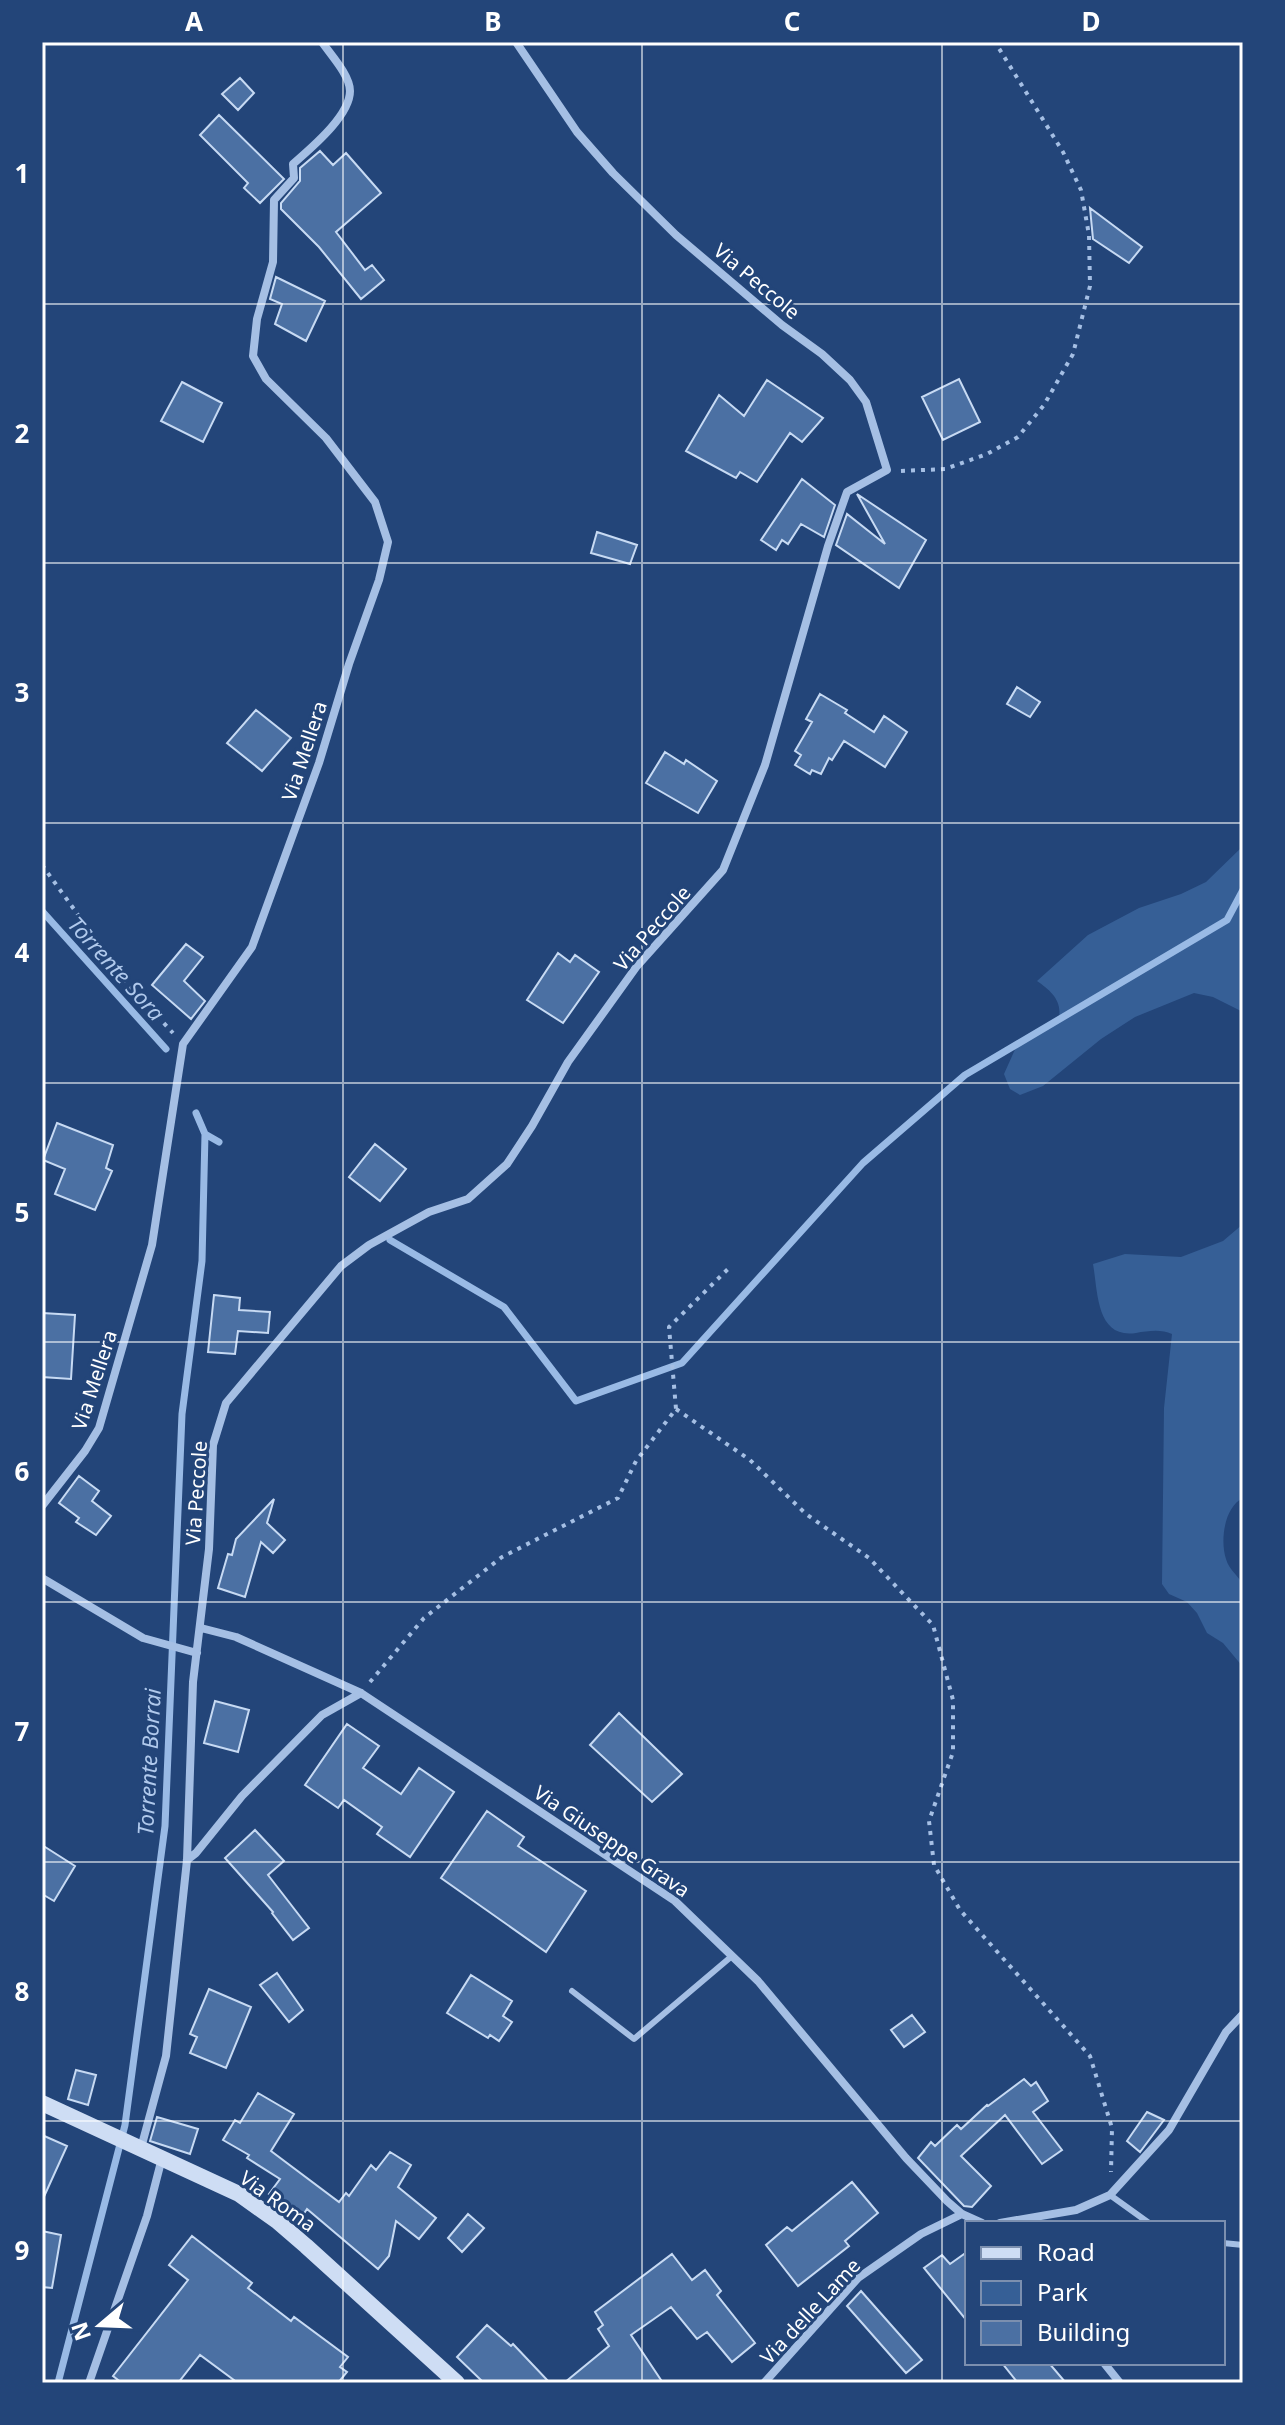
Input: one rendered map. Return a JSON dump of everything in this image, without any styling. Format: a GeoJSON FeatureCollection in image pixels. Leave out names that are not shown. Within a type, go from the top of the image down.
{"type":"FeatureCollection","features":[{"type":"Feature","properties":{"kind":"main road","name":"Via Roma"},"geometry":{"type":"LineString","coordinates":[[42,2103],[239,2194],[277,2221],[457,2383]]}},
{"type":"Feature","properties":{"kind":"street","name":"Via Mellera"},"geometry":{"type":"LineString","coordinates":[[42,1506],[99,1428],[152,1245],[183,1044],[252,947],[319,763],[379,580],[388,542],[375,502],[326,438],[266,379],[253,356],[257,319],[273,262],[274,200],[294,178],[293,164],[323,136],[345,109],[350,89],[322,42]]}},
{"type":"Feature","properties":{"kind":"street","name":"Via Peccole"},"geometry":{"type":"LineString","coordinates":[[136,2147],[152,2114],[166,2056],[187,1860],[193,1682],[209,1549],[213,1445],[226,1403],[341,1266],[369,1245],[429,1212],[468,1199],[507,1164],[568,1062],[637,966],[723,870],[765,765],[828,546],[847,492],[887,470],[866,402],[850,380],[676,235],[613,173],[577,132],[516,42]]}},
{"type":"Feature","properties":{"kind":"street"},"geometry":{"type":"LineString","coordinates":[[42,1578],[143,1638],[197,1653]]}},
{"type":"Feature","properties":{"kind":"street","name":"Via Giuseppe Grava"},"geometry":{"type":"LineString","coordinates":[[201,1628],[236,1637],[361,1693],[675,1901],[758,1981],[906,2158],[962,2214]]}},
{"type":"Feature","properties":{"kind":"street"},"geometry":{"type":"LineString","coordinates":[[187,1860],[242,1796],[322,1715],[361,1693]]}},
{"type":"Feature","properties":{"kind":"street"},"geometry":{"type":"LineString","coordinates":[[1012,2221],[1076,2210],[1110,2195],[1169,2130],[1226,2032],[1243,2014]]}},
{"type":"Feature","properties":{"kind":"street"},"geometry":{"type":"LineString","coordinates":[[89,2383],[147,2216],[162,2158]]}},
{"type":"Feature","properties":{"kind":"street"},"geometry":{"type":"LineString","coordinates":[[962,2214],[978,2221]]}},
{"type":"Feature","properties":{"kind":"street","name":"Via delle Lame"},"geometry":{"type":"LineString","coordinates":[[764,2383],[858,2278],[921,2234],[962,2214]]}},
{"type":"Feature","properties":{"kind":"street"},"geometry":{"type":"LineString","coordinates":[[1106,2365],[1120,2383]]}},
{"type":"Feature","properties":{"kind":"lane"},"geometry":{"type":"LineString","coordinates":[[572,1991],[634,2039],[732,1956]]}},
{"type":"Feature","properties":{"kind":"lane"},"geometry":{"type":"LineString","coordinates":[[1110,2195],[1146,2221]]}},
{"type":"Feature","properties":{"kind":"path"},"geometry":{"type":"LineString","coordinates":[[887,470],[945,469],[987,454],[1018,437],[1044,405],[1073,354],[1090,286],[1089,235],[1081,190],[1063,152],[995,42]]}},
{"type":"Feature","properties":{"kind":"path"},"geometry":{"type":"LineString","coordinates":[[42,865],[131,988],[183,1044]]}},
{"type":"Feature","properties":{"kind":"path"},"geometry":{"type":"LineString","coordinates":[[361,1693],[424,1618],[502,1557],[618,1498],[636,1461],[676,1409],[669,1327],[729,1268]]}},
{"type":"Feature","properties":{"kind":"path"},"geometry":{"type":"LineString","coordinates":[[676,1409],[750,1460],[806,1514],[869,1558],[933,1625],[953,1700],[953,1752],[929,1821],[934,1865],[960,1910],[1090,2056],[1112,2128],[1110,2195]]}},
{"type":"Feature","properties":{"kind":"green space"},"geometry":{"type":"Polygon","coordinates":[[[1243,846],[1243,1012],[1213,997],[1194,993],[1135,1017],[1101,1039],[1043,1086],[1020,1095],[1010,1089],[1004,1074],[1017,1045],[1059,1017],[1057,1001],[1037,981],[1088,935],[1139,908],[1206,882],[1243,846]]]}},
{"type":"Feature","properties":{"kind":"green space"},"geometry":{"type":"Polygon","coordinates":[[[1243,1224],[1243,1498],[1231,1509],[1223,1543],[1227,1563],[1243,1585],[1243,1667],[1223,1643],[1207,1633],[1197,1613],[1187,1602],[1169,1594],[1162,1584],[1164,1408],[1172,1334],[1159,1331],[1123,1333],[1113,1329],[1101,1311],[1093,1264],[1125,1254],[1181,1257],[1223,1241],[1243,1224]]]}},
{"type":"Feature","properties":{"kind":"building"},"geometry":{"type":"Polygon","coordinates":[[[240,78],[254,93],[238,110],[222,94],[240,78]]]}},
{"type":"Feature","properties":{"kind":"building"},"geometry":{"type":"Polygon","coordinates":[[[219,115],[284,179],[260,203],[244,188],[248,183],[200,135],[219,115]]]}},
{"type":"Feature","properties":{"kind":"building"},"geometry":{"type":"Polygon","coordinates":[[[320,151],[333,165],[346,153],[381,193],[336,232],[365,270],[372,265],[384,280],[361,299],[319,247],[281,209],[281,203],[300,181],[300,168],[320,151]]]}},
{"type":"Feature","properties":{"kind":"building"},"geometry":{"type":"Polygon","coordinates":[[[1090,208],[1142,247],[1129,263],[1093,239],[1090,208]]]}},
{"type":"Feature","properties":{"kind":"building"},"geometry":{"type":"Polygon","coordinates":[[[276,277],[325,301],[306,341],[275,324],[282,304],[270,299],[276,277]]]}},
{"type":"Feature","properties":{"kind":"building"},"geometry":{"type":"Polygon","coordinates":[[[959,379],[980,422],[943,440],[922,397],[959,379]]]}},
{"type":"Feature","properties":{"kind":"building"},"geometry":{"type":"Polygon","coordinates":[[[767,380],[823,418],[802,442],[790,433],[757,482],[740,472],[736,478],[686,451],[719,395],[744,416],[767,380]]]}},
{"type":"Feature","properties":{"kind":"building"},"geometry":{"type":"Polygon","coordinates":[[[182,382],[222,403],[203,442],[161,421],[182,382]]]}},
{"type":"Feature","properties":{"kind":"building"},"geometry":{"type":"Polygon","coordinates":[[[802,479],[835,505],[824,537],[801,524],[788,544],[782,540],[776,550],[761,540],[802,479]]]}},
{"type":"Feature","properties":{"kind":"building"},"geometry":{"type":"Polygon","coordinates":[[[857,494],[926,540],[899,588],[836,545],[847,514],[885,544],[857,494]]]}},
{"type":"Feature","properties":{"kind":"building"},"geometry":{"type":"Polygon","coordinates":[[[597,532],[637,545],[630,564],[591,553],[597,532]]]}},
{"type":"Feature","properties":{"kind":"building"},"geometry":{"type":"Polygon","coordinates":[[[1017,687],[1040,702],[1030,717],[1007,704],[1017,687]]]}},
{"type":"Feature","properties":{"kind":"building"},"geometry":{"type":"Polygon","coordinates":[[[820,694],[847,710],[845,713],[874,732],[884,716],[907,732],[885,767],[844,741],[832,760],[829,758],[821,774],[812,770],[810,774],[795,765],[801,755],[795,751],[812,722],[806,719],[820,694]]]}},
{"type":"Feature","properties":{"kind":"building"},"geometry":{"type":"Polygon","coordinates":[[[256,710],[291,738],[262,771],[227,743],[256,710]]]}},
{"type":"Feature","properties":{"kind":"building"},"geometry":{"type":"Polygon","coordinates":[[[665,752],[684,764],[686,760],[717,781],[698,813],[646,783],[665,752]]]}},
{"type":"Feature","properties":{"kind":"building"},"geometry":{"type":"Polygon","coordinates":[[[186,944],[203,957],[184,981],[205,1001],[191,1019],[152,985],[186,944]]]}},
{"type":"Feature","properties":{"kind":"building"},"geometry":{"type":"Polygon","coordinates":[[[558,953],[570,962],[575,955],[599,972],[563,1023],[527,1000],[558,953]]]}},
{"type":"Feature","properties":{"kind":"building"},"geometry":{"type":"Polygon","coordinates":[[[57,1123],[113,1145],[106,1168],[112,1171],[95,1210],[55,1194],[65,1169],[43,1160],[57,1123]]]}},
{"type":"Feature","properties":{"kind":"building"},"geometry":{"type":"Polygon","coordinates":[[[375,1144],[406,1169],[380,1201],[349,1177],[375,1144]]]}},
{"type":"Feature","properties":{"kind":"building"},"geometry":{"type":"Polygon","coordinates":[[[214,1295],[240,1298],[239,1310],[270,1312],[268,1333],[238,1331],[235,1354],[208,1352],[214,1295]]]}},
{"type":"Feature","properties":{"kind":"building"},"geometry":{"type":"Polygon","coordinates":[[[42,1313],[75,1315],[71,1379],[42,1377],[42,1313]]]}},
{"type":"Feature","properties":{"kind":"building"},"geometry":{"type":"Polygon","coordinates":[[[79,1476],[99,1491],[92,1501],[111,1516],[96,1535],[76,1522],[79,1518],[59,1503],[79,1476]]]}},
{"type":"Feature","properties":{"kind":"building"},"geometry":{"type":"Polygon","coordinates":[[[274,1499],[267,1523],[285,1540],[273,1553],[261,1542],[245,1597],[218,1588],[236,1539],[274,1499]]]}},
{"type":"Feature","properties":{"kind":"building"},"geometry":{"type":"Polygon","coordinates":[[[215,1701],[249,1710],[238,1752],[204,1743],[215,1701]]]}},
{"type":"Feature","properties":{"kind":"building"},"geometry":{"type":"Polygon","coordinates":[[[619,1713],[682,1774],[652,1802],[590,1745],[619,1713]]]}},
{"type":"Feature","properties":{"kind":"building"},"geometry":{"type":"Polygon","coordinates":[[[347,1724],[379,1746],[363,1768],[401,1794],[419,1768],[454,1792],[410,1857],[377,1834],[382,1827],[344,1800],[338,1808],[305,1785],[347,1724]]]}},
{"type":"Feature","properties":{"kind":"building"},"geometry":{"type":"Polygon","coordinates":[[[487,1811],[524,1837],[518,1846],[586,1891],[546,1952],[441,1878],[487,1811]]]}},
{"type":"Feature","properties":{"kind":"building"},"geometry":{"type":"Polygon","coordinates":[[[255,1830],[284,1861],[268,1875],[309,1928],[293,1940],[273,1912],[225,1858],[255,1830]]]}},
{"type":"Feature","properties":{"kind":"building"},"geometry":{"type":"Polygon","coordinates":[[[42,1845],[75,1866],[54,1901],[42,1894],[42,1845]]]}},
{"type":"Feature","properties":{"kind":"building"},"geometry":{"type":"Polygon","coordinates":[[[277,1973],[303,2010],[289,2022],[260,1985],[277,1973]]]}},
{"type":"Feature","properties":{"kind":"building"},"geometry":{"type":"Polygon","coordinates":[[[471,1975],[512,2001],[503,2016],[512,2022],[499,2041],[490,2035],[488,2038],[447,2013],[471,1975]]]}},
{"type":"Feature","properties":{"kind":"building"},"geometry":{"type":"Polygon","coordinates":[[[209,1989],[251,2007],[226,2068],[190,2053],[197,2037],[190,2034],[209,1989]]]}},
{"type":"Feature","properties":{"kind":"building"},"geometry":{"type":"Polygon","coordinates":[[[912,2015],[925,2032],[904,2047],[891,2030],[912,2015]]]}},
{"type":"Feature","properties":{"kind":"building"},"geometry":{"type":"Polygon","coordinates":[[[76,2070],[96,2075],[88,2105],[68,2099],[76,2070]]]}},
{"type":"Feature","properties":{"kind":"building"},"geometry":{"type":"Polygon","coordinates":[[[1024,2079],[1031,2086],[1036,2082],[1048,2101],[1033,2112],[1062,2150],[1042,2164],[1005,2115],[961,2156],[991,2186],[972,2207],[964,2206],[918,2158],[931,2142],[935,2146],[957,2125],[961,2129],[987,2105],[1024,2079]]]}},
{"type":"Feature","properties":{"kind":"building"},"geometry":{"type":"Polygon","coordinates":[[[258,2093],[294,2114],[271,2151],[339,2202],[346,2193],[349,2196],[371,2165],[376,2170],[390,2152],[411,2165],[398,2187],[436,2218],[419,2239],[396,2221],[389,2256],[378,2269],[307,2209],[301,2218],[269,2194],[280,2179],[223,2140],[235,2120],[240,2123],[258,2093]]]}},
{"type":"Feature","properties":{"kind":"building"},"geometry":{"type":"Polygon","coordinates":[[[1147,2112],[1164,2120],[1140,2152],[1127,2141],[1147,2112]]]}},
{"type":"Feature","properties":{"kind":"building"},"geometry":{"type":"Polygon","coordinates":[[[157,2117],[198,2129],[190,2154],[150,2141],[157,2117]]]}},
{"type":"Feature","properties":{"kind":"building"},"geometry":{"type":"Polygon","coordinates":[[[42,2135],[67,2146],[42,2201],[42,2135]]]}},
{"type":"Feature","properties":{"kind":"building"},"geometry":{"type":"Polygon","coordinates":[[[852,2182],[878,2213],[845,2241],[849,2246],[798,2286],[766,2245],[787,2227],[792,2231],[852,2182]]]}},
{"type":"Feature","properties":{"kind":"building"},"geometry":{"type":"Polygon","coordinates":[[[468,2214],[484,2228],[462,2252],[448,2238],[468,2214]]]}},
{"type":"Feature","properties":{"kind":"building"},"geometry":{"type":"Polygon","coordinates":[[[42,2231],[61,2235],[52,2288],[42,2287],[42,2231]]]}},
{"type":"Feature","properties":{"kind":"building"},"geometry":{"type":"Polygon","coordinates":[[[192,2236],[252,2283],[248,2288],[291,2321],[294,2317],[348,2357],[340,2367],[347,2372],[338,2383],[238,2383],[200,2355],[178,2383],[122,2383],[113,2376],[188,2280],[169,2265],[192,2236]]]}},
{"type":"Feature","properties":{"kind":"building"},"geometry":{"type":"Polygon","coordinates":[[[965,2253],[965,2319],[924,2268],[942,2255],[950,2264],[965,2253]]]}},
{"type":"Feature","properties":{"kind":"building"},"geometry":{"type":"Polygon","coordinates":[[[672,2254],[692,2280],[705,2270],[721,2291],[717,2295],[755,2343],[732,2362],[707,2332],[697,2339],[671,2307],[631,2335],[663,2383],[564,2383],[609,2346],[598,2329],[603,2325],[595,2312],[672,2254]]]}},
{"type":"Feature","properties":{"kind":"building"},"geometry":{"type":"Polygon","coordinates":[[[861,2291],[922,2360],[906,2373],[847,2306],[861,2291]]]}},
{"type":"Feature","properties":{"kind":"building"},"geometry":{"type":"Polygon","coordinates":[[[487,2325],[511,2346],[513,2344],[550,2383],[484,2383],[457,2357],[487,2325]]]}},
{"type":"Feature","properties":{"kind":"building"},"geometry":{"type":"Polygon","coordinates":[[[1004,2365],[1051,2365],[1066,2383],[1018,2383],[1004,2365]]]}},
{"type":"Feature","properties":{"kind":"waterway"},"geometry":{"type":"LineString","coordinates":[[390,1240],[504,1307],[576,1401],[682,1363],[863,1163],[965,1075],[1227,920],[1243,890]]}},
{"type":"Feature","properties":{"kind":"waterway","name":"Torrente Sora"},"geometry":{"type":"LineString","coordinates":[[42,911],[166,1049]]}},
{"type":"Feature","properties":{"kind":"waterway","name":"Torrente Borrai"},"geometry":{"type":"LineString","coordinates":[[196,1113],[205,1134],[219,1142]]}},
{"type":"Feature","properties":{"kind":"waterway","name":"Torrente Borrai"},"geometry":{"type":"LineString","coordinates":[[58,2383],[125,2125],[165,1826],[182,1414],[202,1261],[205,1134]]}}]}
